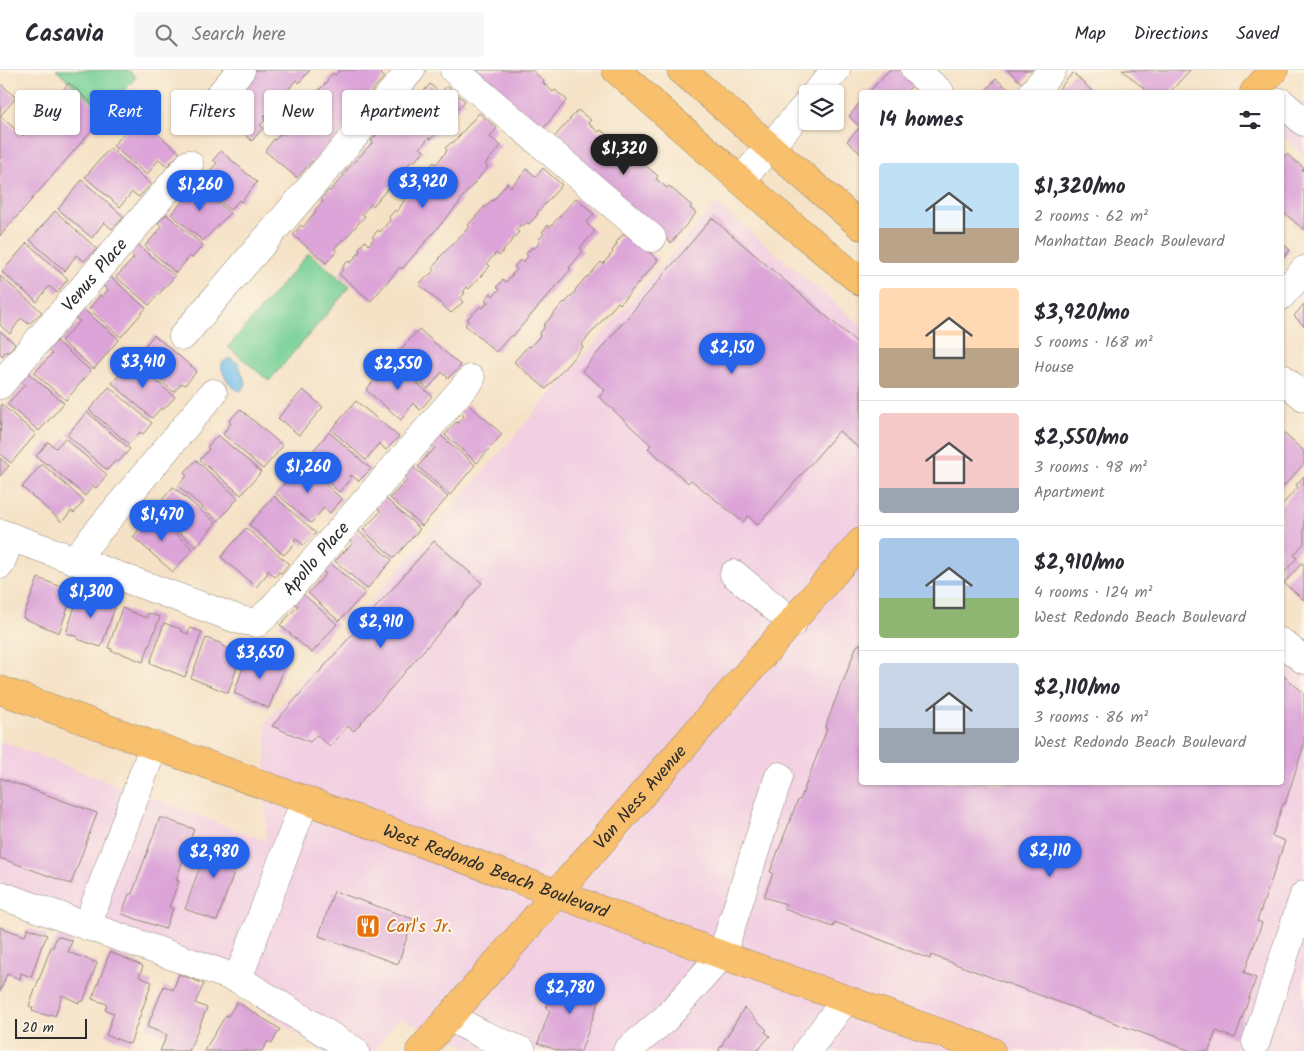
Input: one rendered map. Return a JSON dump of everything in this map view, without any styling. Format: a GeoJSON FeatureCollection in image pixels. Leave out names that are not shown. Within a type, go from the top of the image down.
{"type":"FeatureCollection","features":[{"type":"Feature","properties":{"kind":"main road"},"geometry":{"type":"LineString","coordinates":[[616,70],[774,210],[859,280]]}},
{"type":"Feature","properties":{"kind":"main road"},"geometry":{"type":"LineString","coordinates":[[681,70],[859,224]]}},
{"type":"Feature","properties":{"kind":"main road","name":"Van Ness Avenue"},"geometry":{"type":"LineString","coordinates":[[420,1051],[793,623],[859,544]]}},
{"type":"Feature","properties":{"kind":"main road","name":"West Redondo Beach Boulevard"},"geometry":{"type":"LineString","coordinates":[[0,690],[305,800],[722,956],[991,1051]]}},
{"type":"Feature","properties":{"kind":"street"},"geometry":{"type":"LineString","coordinates":[[224,90],[241,70]]}},
{"type":"Feature","properties":{"kind":"street"},"geometry":{"type":"LineString","coordinates":[[183,336],[411,70]]}},
{"type":"Feature","properties":{"kind":"street"},"geometry":{"type":"LineString","coordinates":[[454,70],[652,238]]}},
{"type":"Feature","properties":{"kind":"street"},"geometry":{"type":"LineString","coordinates":[[823,85],[836,70]]}},
{"type":"Feature","properties":{"kind":"street"},"geometry":{"type":"LineString","coordinates":[[915,70],[938,90]]}},
{"type":"Feature","properties":{"kind":"street"},"geometry":{"type":"LineString","coordinates":[[1035,90],[1052,70]]}},
{"type":"Feature","properties":{"kind":"street"},"geometry":{"type":"LineString","coordinates":[[1284,105],[1304,122]]}},
{"type":"Feature","properties":{"kind":"street"},"geometry":{"type":"LineString","coordinates":[[741,180],[799,113]]}},
{"type":"Feature","properties":{"kind":"street","name":"Venus Place"},"geometry":{"type":"LineString","coordinates":[[0,385],[189,164]]}},
{"type":"Feature","properties":{"kind":"street"},"geometry":{"type":"LineString","coordinates":[[1284,293],[1304,270]]}},
{"type":"Feature","properties":{"kind":"street","name":"Apollo Place"},"geometry":{"type":"LineString","coordinates":[[74,560],[240,620],[257,623],[272,609],[471,378]]}},
{"type":"Feature","properties":{"kind":"street"},"geometry":{"type":"LineString","coordinates":[[1284,380],[1304,397]]}},
{"type":"Feature","properties":{"kind":"street"},"geometry":{"type":"LineString","coordinates":[[0,564],[5,535],[74,560],[213,393]]}},
{"type":"Feature","properties":{"kind":"street"},"geometry":{"type":"LineString","coordinates":[[734,574],[793,623]]}},
{"type":"Feature","properties":{"kind":"street"},"geometry":{"type":"LineString","coordinates":[[1284,644],[1304,660]]}},
{"type":"Feature","properties":{"kind":"street"},"geometry":{"type":"LineString","coordinates":[[87,926],[154,746]]}},
{"type":"Feature","properties":{"kind":"street"},"geometry":{"type":"LineString","coordinates":[[627,1051],[664,1019],[722,956],[780,776]]}},
{"type":"Feature","properties":{"kind":"street"},"geometry":{"type":"LineString","coordinates":[[238,979],[305,800]]}},
{"type":"Feature","properties":{"kind":"street"},"geometry":{"type":"LineString","coordinates":[[0,895],[238,979],[355,1051]]}},
{"type":"Feature","properties":{"kind":"street"},"geometry":{"type":"LineString","coordinates":[[1256,1042],[1304,895]]}},
{"type":"Feature","properties":{"kind":"street"},"geometry":{"type":"LineString","coordinates":[[807,1051],[846,999]]}},
{"type":"Feature","properties":{"kind":"street"},"geometry":{"type":"LineString","coordinates":[[449,1017],[484,1035],[522,1051]]}},
{"type":"Feature","properties":{"kind":"shaded area"},"geometry":{"type":"Polygon","coordinates":[[[1304,100],[1304,155],[1284,138],[1284,122],[1304,100]]]}},
{"type":"Feature","properties":{"kind":"shaded area"},"geometry":{"type":"Polygon","coordinates":[[[716,203],[859,323],[859,785],[1284,785],[1284,654],[1304,668],[1304,1051],[478,1051],[398,1018],[374,1051],[322,1051],[217,979],[0,904],[0,741],[266,841],[266,723],[716,203]]]}},
{"type":"Feature","properties":{"kind":"green space"},"geometry":{"type":"Polygon","coordinates":[[[56,70],[128,70],[136,77],[125,90],[90,90],[90,100],[56,70]]]}},
{"type":"Feature","properties":{"kind":"green space"},"geometry":{"type":"Polygon","coordinates":[[[309,253],[350,287],[269,381],[228,347],[309,253]]]}},
{"type":"Feature","properties":{"kind":"water"},"geometry":{"type":"Polygon","coordinates":[[[229,358],[238,363],[246,384],[239,391],[229,383],[224,375],[222,363],[229,358]]]}},
{"type":"Feature","properties":{"kind":"building"},"geometry":{"type":"Polygon","coordinates":[[[254,70],[310,70],[299,83],[296,80],[288,90],[264,90],[264,121],[260,125],[263,128],[252,141],[245,135],[254,135],[254,90],[238,90],[254,70]]]}},
{"type":"Feature","properties":{"kind":"building"},"geometry":{"type":"Polygon","coordinates":[[[340,70],[384,70],[381,74],[384,77],[373,90],[342,90],[342,131],[314,163],[312,161],[297,178],[265,151],[279,135],[332,135],[332,90],[319,90],[333,73],[335,75],[340,70]]]}},
{"type":"Feature","properties":{"kind":"building"},"geometry":{"type":"Polygon","coordinates":[[[473,70],[532,70],[553,92],[555,90],[567,100],[540,133],[473,70]]]}},
{"type":"Feature","properties":{"kind":"building"},"geometry":{"type":"Polygon","coordinates":[[[889,70],[900,70],[915,83],[908,90],[871,90],[889,70]]]}},
{"type":"Feature","properties":{"kind":"building"},"geometry":{"type":"Polygon","coordinates":[[[1007,70],[1034,70],[1022,83],[1007,70]]]}},
{"type":"Feature","properties":{"kind":"building"},"geometry":{"type":"Polygon","coordinates":[[[1122,70],[1190,70],[1172,90],[1146,90],[1122,70]]]}},
{"type":"Feature","properties":{"kind":"building"},"geometry":{"type":"Polygon","coordinates":[[[1073,73],[1091,90],[1058,90],[1073,73]]]}},
{"type":"Feature","properties":{"kind":"building"},"geometry":{"type":"Polygon","coordinates":[[[996,79],[1010,90],[986,90],[996,79]]]}},
{"type":"Feature","properties":{"kind":"building"},"geometry":{"type":"Polygon","coordinates":[[[0,83],[15,99],[0,116],[0,83]]]}},
{"type":"Feature","properties":{"kind":"building"},"geometry":{"type":"Polygon","coordinates":[[[69,83],[77,90],[63,90],[69,83]]]}},
{"type":"Feature","properties":{"kind":"building"},"geometry":{"type":"Polygon","coordinates":[[[430,84],[437,90],[425,90],[430,84]]]}},
{"type":"Feature","properties":{"kind":"building"},"geometry":{"type":"Polygon","coordinates":[[[447,86],[452,90],[443,90],[447,86]]]}},
{"type":"Feature","properties":{"kind":"building"},"geometry":{"type":"Polygon","coordinates":[[[80,93],[90,102],[90,132],[0,236],[0,163],[2,160],[0,158],[0,116],[15,129],[15,135],[80,135],[80,93]]]}},
{"type":"Feature","properties":{"kind":"building"},"geometry":{"type":"Polygon","coordinates":[[[458,95],[465,101],[458,109],[458,95]]]}},
{"type":"Feature","properties":{"kind":"building"},"geometry":{"type":"Polygon","coordinates":[[[859,104],[859,126],[849,116],[859,104]]]}},
{"type":"Feature","properties":{"kind":"building"},"geometry":{"type":"Polygon","coordinates":[[[578,110],[591,120],[588,123],[598,132],[601,130],[624,149],[621,152],[633,159],[636,157],[658,176],[656,179],[667,188],[669,186],[692,206],[690,208],[696,213],[671,243],[604,184],[550,142],[578,110]]]}},
{"type":"Feature","properties":{"kind":"building"},"geometry":{"type":"Polygon","coordinates":[[[479,113],[497,128],[490,137],[501,146],[485,164],[488,167],[461,201],[402,269],[400,267],[371,301],[339,274],[343,270],[342,268],[348,261],[350,263],[359,253],[359,248],[365,241],[369,245],[374,238],[372,237],[378,230],[380,232],[390,220],[389,217],[395,210],[397,212],[407,196],[409,198],[419,187],[420,184],[418,183],[424,176],[427,178],[426,174],[430,170],[428,168],[434,162],[436,164],[446,152],[445,148],[453,143],[479,113]]]}},
{"type":"Feature","properties":{"kind":"building"},"geometry":{"type":"Polygon","coordinates":[[[859,128],[859,152],[847,141],[859,128]]]}},
{"type":"Feature","properties":{"kind":"building"},"geometry":{"type":"Polygon","coordinates":[[[122,135],[159,135],[180,153],[167,166],[159,159],[147,175],[113,146],[122,135]]]}},
{"type":"Feature","properties":{"kind":"building"},"geometry":{"type":"Polygon","coordinates":[[[376,135],[435,135],[420,148],[424,151],[414,162],[412,160],[402,173],[399,171],[391,181],[393,182],[373,206],[371,204],[362,214],[365,216],[334,249],[337,251],[326,263],[293,235],[301,225],[303,227],[323,201],[321,199],[373,142],[371,141],[376,135]]]}},
{"type":"Feature","properties":{"kind":"building"},"geometry":{"type":"Polygon","coordinates":[[[110,148],[151,184],[139,197],[132,192],[120,207],[85,177],[110,148]]]}},
{"type":"Feature","properties":{"kind":"building"},"geometry":{"type":"Polygon","coordinates":[[[221,151],[257,182],[241,202],[239,200],[230,210],[199,183],[217,163],[213,160],[221,151]]]}},
{"type":"Feature","properties":{"kind":"building"},"geometry":{"type":"Polygon","coordinates":[[[1287,154],[1304,168],[1302,170],[1304,171],[1304,230],[1284,213],[1284,156],[1287,154]]]}},
{"type":"Feature","properties":{"kind":"building"},"geometry":{"type":"Polygon","coordinates":[[[543,168],[562,185],[529,224],[527,222],[522,227],[520,225],[516,230],[519,232],[499,256],[496,253],[487,263],[490,266],[469,289],[467,287],[460,299],[463,302],[451,313],[419,284],[435,270],[432,268],[439,258],[470,226],[468,225],[484,207],[493,201],[507,183],[511,187],[527,169],[536,177],[543,168]]]}},
{"type":"Feature","properties":{"kind":"building"},"geometry":{"type":"Polygon","coordinates":[[[82,180],[124,217],[112,229],[104,222],[92,238],[58,209],[82,180]]]}},
{"type":"Feature","properties":{"kind":"building"},"geometry":{"type":"Polygon","coordinates":[[[194,182],[230,213],[203,241],[171,214],[189,195],[186,191],[194,182]]]}},
{"type":"Feature","properties":{"kind":"building"},"geometry":{"type":"Polygon","coordinates":[[[576,198],[594,214],[586,223],[595,231],[580,248],[583,251],[569,268],[571,269],[512,337],[511,335],[496,352],[465,325],[469,320],[467,319],[481,306],[483,308],[488,302],[485,300],[491,293],[493,296],[500,289],[497,287],[503,280],[506,282],[517,269],[514,267],[520,260],[523,262],[528,256],[526,254],[540,242],[538,240],[544,234],[542,232],[548,225],[550,227],[576,198]]]}},
{"type":"Feature","properties":{"kind":"building"},"geometry":{"type":"Polygon","coordinates":[[[55,211],[97,249],[84,261],[76,255],[65,271],[30,240],[55,211]]]}},
{"type":"Feature","properties":{"kind":"building"},"geometry":{"type":"Polygon","coordinates":[[[166,214],[203,245],[192,258],[190,256],[176,273],[145,246],[162,227],[158,223],[166,214]]]}},
{"type":"Feature","properties":{"kind":"building"},"geometry":{"type":"Polygon","coordinates":[[[712,218],[859,344],[859,448],[839,431],[758,525],[748,516],[743,522],[691,480],[688,483],[648,448],[651,445],[599,397],[605,390],[582,371],[712,218]]]}},
{"type":"Feature","properties":{"kind":"building"},"geometry":{"type":"Polygon","coordinates":[[[627,233],[658,260],[620,304],[618,302],[581,345],[583,347],[546,389],[514,362],[540,336],[539,334],[545,327],[543,326],[576,291],[587,276],[601,262],[603,264],[613,252],[616,243],[623,234],[627,233]]]}},
{"type":"Feature","properties":{"kind":"building"},"geometry":{"type":"Polygon","coordinates":[[[27,243],[68,279],[57,293],[49,286],[37,302],[2,272],[27,243]]]}},
{"type":"Feature","properties":{"kind":"building"},"geometry":{"type":"Polygon","coordinates":[[[138,245],[175,276],[149,305],[116,277],[134,258],[130,254],[138,245]]]}},
{"type":"Feature","properties":{"kind":"building"},"geometry":{"type":"Polygon","coordinates":[[[1284,245],[1290,250],[1284,257],[1284,245]]]}},
{"type":"Feature","properties":{"kind":"building"},"geometry":{"type":"Polygon","coordinates":[[[0,276],[42,312],[29,324],[21,318],[10,334],[0,325],[0,276]]]}},
{"type":"Feature","properties":{"kind":"building"},"geometry":{"type":"Polygon","coordinates":[[[111,277],[146,308],[121,337],[89,309],[100,295],[102,297],[108,290],[103,286],[111,277]]]}},
{"type":"Feature","properties":{"kind":"building"},"geometry":{"type":"Polygon","coordinates":[[[1304,304],[1304,326],[1294,316],[1304,304]]]}},
{"type":"Feature","properties":{"kind":"building"},"geometry":{"type":"Polygon","coordinates":[[[83,309],[119,339],[94,369],[61,341],[80,321],[75,318],[83,309]]]}},
{"type":"Feature","properties":{"kind":"building"},"geometry":{"type":"Polygon","coordinates":[[[419,329],[461,366],[448,378],[442,372],[428,389],[393,358],[419,329]]]}},
{"type":"Feature","properties":{"kind":"building"},"geometry":{"type":"Polygon","coordinates":[[[0,331],[15,344],[2,356],[0,354],[0,331]]]}},
{"type":"Feature","properties":{"kind":"building"},"geometry":{"type":"Polygon","coordinates":[[[154,335],[197,371],[185,385],[182,383],[174,392],[134,358],[154,335]]]}},
{"type":"Feature","properties":{"kind":"building"},"geometry":{"type":"Polygon","coordinates":[[[56,341],[91,371],[66,400],[34,373],[52,354],[48,350],[56,341]]]}},
{"type":"Feature","properties":{"kind":"building"},"geometry":{"type":"Polygon","coordinates":[[[132,360],[175,397],[163,410],[161,408],[152,418],[112,383],[132,360]]]}},
{"type":"Feature","properties":{"kind":"building"},"geometry":{"type":"Polygon","coordinates":[[[391,360],[432,396],[420,410],[413,403],[401,420],[366,390],[391,360]]]}},
{"type":"Feature","properties":{"kind":"building"},"geometry":{"type":"Polygon","coordinates":[[[28,373],[64,403],[39,431],[7,404],[25,385],[20,381],[28,373]]]}},
{"type":"Feature","properties":{"kind":"building"},"geometry":{"type":"Polygon","coordinates":[[[109,387],[152,423],[143,434],[140,432],[129,444],[89,410],[109,387]]]}},
{"type":"Feature","properties":{"kind":"building"},"geometry":{"type":"Polygon","coordinates":[[[303,390],[323,407],[299,435],[278,418],[303,390]]]}},
{"type":"Feature","properties":{"kind":"building"},"geometry":{"type":"Polygon","coordinates":[[[356,401],[399,437],[386,450],[379,443],[366,460],[331,430],[356,401]]]}},
{"type":"Feature","properties":{"kind":"building"},"geometry":{"type":"Polygon","coordinates":[[[1,404],[36,434],[11,463],[0,454],[1,404]]]}},
{"type":"Feature","properties":{"kind":"building"},"geometry":{"type":"Polygon","coordinates":[[[468,404],[502,434],[477,463],[445,435],[464,416],[460,412],[468,404]]]}},
{"type":"Feature","properties":{"kind":"building"},"geometry":{"type":"Polygon","coordinates":[[[240,409],[283,446],[263,469],[223,434],[231,423],[229,421],[240,409]]]}},
{"type":"Feature","properties":{"kind":"building"},"geometry":{"type":"Polygon","coordinates":[[[87,412],[130,449],[118,462],[116,460],[107,470],[67,435],[87,412]]]}},
{"type":"Feature","properties":{"kind":"building"},"geometry":{"type":"Polygon","coordinates":[[[329,432],[371,469],[359,481],[351,475],[349,477],[351,478],[339,492],[304,461],[329,432]]]}},
{"type":"Feature","properties":{"kind":"building"},"geometry":{"type":"Polygon","coordinates":[[[1284,434],[1304,451],[1304,464],[1284,486],[1284,434]]]}},
{"type":"Feature","properties":{"kind":"building"},"geometry":{"type":"Polygon","coordinates":[[[218,435],[261,472],[241,495],[200,460],[209,449],[207,447],[218,435]]]}},
{"type":"Feature","properties":{"kind":"building"},"geometry":{"type":"Polygon","coordinates":[[[440,435],[475,465],[450,495],[418,467],[435,448],[432,445],[440,435]]]}},
{"type":"Feature","properties":{"kind":"building"},"geometry":{"type":"Polygon","coordinates":[[[65,438],[107,475],[96,488],[93,486],[85,496],[47,463],[36,456],[48,442],[56,448],[65,438]]]}},
{"type":"Feature","properties":{"kind":"building"},"geometry":{"type":"Polygon","coordinates":[[[0,458],[9,466],[0,476],[0,458]]]}},
{"type":"Feature","properties":{"kind":"building"},"geometry":{"type":"Polygon","coordinates":[[[196,460],[238,498],[218,521],[178,486],[187,476],[184,473],[196,460]]]}},
{"type":"Feature","properties":{"kind":"building"},"geometry":{"type":"Polygon","coordinates":[[[42,464],[84,501],[74,513],[71,511],[62,522],[22,487],[42,464]]]}},
{"type":"Feature","properties":{"kind":"building"},"geometry":{"type":"Polygon","coordinates":[[[302,464],[342,499],[330,513],[323,507],[311,523],[276,493],[302,464]]]}},
{"type":"Feature","properties":{"kind":"building"},"geometry":{"type":"Polygon","coordinates":[[[412,466],[448,497],[422,526],[390,498],[408,479],[404,475],[412,466]]]}},
{"type":"Feature","properties":{"kind":"building"},"geometry":{"type":"Polygon","coordinates":[[[1304,476],[1304,543],[1294,555],[1297,558],[1284,573],[1284,503],[1298,487],[1296,485],[1304,476]]]}},
{"type":"Feature","properties":{"kind":"building"},"geometry":{"type":"Polygon","coordinates":[[[173,487],[216,523],[196,547],[155,512],[173,487]]]}},
{"type":"Feature","properties":{"kind":"building"},"geometry":{"type":"Polygon","coordinates":[[[274,496],[316,533],[303,545],[296,538],[294,540],[296,542],[284,555],[249,525],[274,496]]]}},
{"type":"Feature","properties":{"kind":"building"},"geometry":{"type":"Polygon","coordinates":[[[385,498],[420,529],[394,558],[363,530],[381,511],[376,507],[385,498]]]}},
{"type":"Feature","properties":{"kind":"building"},"geometry":{"type":"Polygon","coordinates":[[[151,512],[193,549],[173,572],[133,537],[141,527],[139,525],[151,512]]]}},
{"type":"Feature","properties":{"kind":"building"},"geometry":{"type":"Polygon","coordinates":[[[246,528],[289,564],[275,577],[268,570],[268,573],[256,587],[221,557],[246,528]]]}},
{"type":"Feature","properties":{"kind":"building"},"geometry":{"type":"Polygon","coordinates":[[[357,530],[392,560],[367,589],[335,561],[353,543],[349,539],[357,530]]]}},
{"type":"Feature","properties":{"kind":"building"},"geometry":{"type":"Polygon","coordinates":[[[434,541],[482,583],[354,731],[348,726],[330,747],[317,735],[310,742],[272,726],[434,541]]]}},
{"type":"Feature","properties":{"kind":"building"},"geometry":{"type":"Polygon","coordinates":[[[329,562],[365,593],[339,621],[308,593],[326,574],[322,571],[329,562]]]}},
{"type":"Feature","properties":{"kind":"building"},"geometry":{"type":"Polygon","coordinates":[[[1302,563],[1304,565],[1304,600],[1284,583],[1302,563]]]}},
{"type":"Feature","properties":{"kind":"building"},"geometry":{"type":"Polygon","coordinates":[[[38,578],[62,587],[63,583],[75,587],[59,633],[23,618],[38,578]]]}},
{"type":"Feature","properties":{"kind":"building"},"geometry":{"type":"Polygon","coordinates":[[[80,592],[98,598],[98,601],[104,603],[106,598],[117,602],[101,647],[66,633],[80,592]]]}},
{"type":"Feature","properties":{"kind":"building"},"geometry":{"type":"Polygon","coordinates":[[[302,593],[337,624],[312,653],[280,625],[298,606],[294,603],[302,593]]]}},
{"type":"Feature","properties":{"kind":"building"},"geometry":{"type":"Polygon","coordinates":[[[122,608],[146,618],[148,613],[160,617],[143,662],[111,651],[112,649],[108,648],[122,608]]]}},
{"type":"Feature","properties":{"kind":"building"},"geometry":{"type":"Polygon","coordinates":[[[164,623],[181,629],[181,631],[188,634],[190,628],[202,632],[185,677],[150,663],[164,623]]]}},
{"type":"Feature","properties":{"kind":"building"},"geometry":{"type":"Polygon","coordinates":[[[206,638],[223,644],[222,646],[230,649],[232,644],[244,648],[228,693],[191,678],[206,638]]]}},
{"type":"Feature","properties":{"kind":"building"},"geometry":{"type":"Polygon","coordinates":[[[859,645],[859,785],[1284,785],[1284,676],[1304,693],[1304,745],[1285,804],[1283,804],[1272,836],[1285,841],[1257,921],[1262,923],[1244,973],[1256,978],[1235,1038],[1216,1031],[1209,1051],[1191,1051],[931,955],[930,959],[835,922],[833,927],[784,909],[786,904],[764,897],[773,873],[770,872],[798,800],[800,800],[856,647],[859,645]]]}},
{"type":"Feature","properties":{"kind":"building"},"geometry":{"type":"Polygon","coordinates":[[[248,653],[272,664],[274,659],[286,663],[269,708],[234,693],[248,653]]]}},
{"type":"Feature","properties":{"kind":"building"},"geometry":{"type":"Polygon","coordinates":[[[0,778],[97,813],[71,884],[0,858],[0,778]]]}},
{"type":"Feature","properties":{"kind":"building"},"geometry":{"type":"Polygon","coordinates":[[[160,817],[194,829],[176,880],[179,881],[169,907],[173,908],[165,929],[122,914],[129,894],[132,894],[160,817]]]}},
{"type":"Feature","properties":{"kind":"building"},"geometry":{"type":"Polygon","coordinates":[[[210,838],[242,849],[217,921],[185,909],[210,838]]]}},
{"type":"Feature","properties":{"kind":"building"},"geometry":{"type":"Polygon","coordinates":[[[334,891],[413,919],[398,964],[319,936],[334,891]]]}},
{"type":"Feature","properties":{"kind":"building"},"geometry":{"type":"Polygon","coordinates":[[[0,927],[25,936],[28,928],[47,935],[31,977],[21,973],[20,979],[7,974],[0,992],[0,927]]]}},
{"type":"Feature","properties":{"kind":"building"},"geometry":{"type":"Polygon","coordinates":[[[57,936],[72,941],[68,952],[97,963],[83,1002],[79,1001],[79,1003],[62,995],[55,1016],[50,1014],[49,1016],[32,1011],[33,1008],[29,1006],[57,936]]]}},
{"type":"Feature","properties":{"kind":"building"},"geometry":{"type":"Polygon","coordinates":[[[110,952],[143,966],[139,977],[152,982],[130,1044],[106,1035],[114,1013],[105,1010],[107,1004],[92,999],[110,952]]]}},
{"type":"Feature","properties":{"kind":"building"},"geometry":{"type":"Polygon","coordinates":[[[179,974],[204,984],[195,1003],[207,1008],[189,1051],[160,1051],[167,1035],[147,1027],[164,986],[173,990],[179,974]]]}},
{"type":"Feature","properties":{"kind":"building"},"geometry":{"type":"Polygon","coordinates":[[[563,975],[603,990],[581,1051],[559,1051],[538,1043],[550,1010],[546,1008],[550,995],[555,996],[563,975]]]}},
{"type":"Feature","properties":{"kind":"building"},"geometry":{"type":"Polygon","coordinates":[[[237,1002],[280,1029],[272,1043],[268,1041],[262,1051],[204,1051],[226,1015],[228,1016],[237,1002]]]}},
{"type":"Feature","properties":{"kind":"building"},"geometry":{"type":"Polygon","coordinates":[[[744,1008],[767,1030],[765,1032],[770,1036],[757,1051],[718,1051],[744,1008]]]}},
{"type":"Feature","properties":{"kind":"place","name":"Carl's Jr."},"geometry":{"type":"Point","coordinates":[368,926]}}]}
